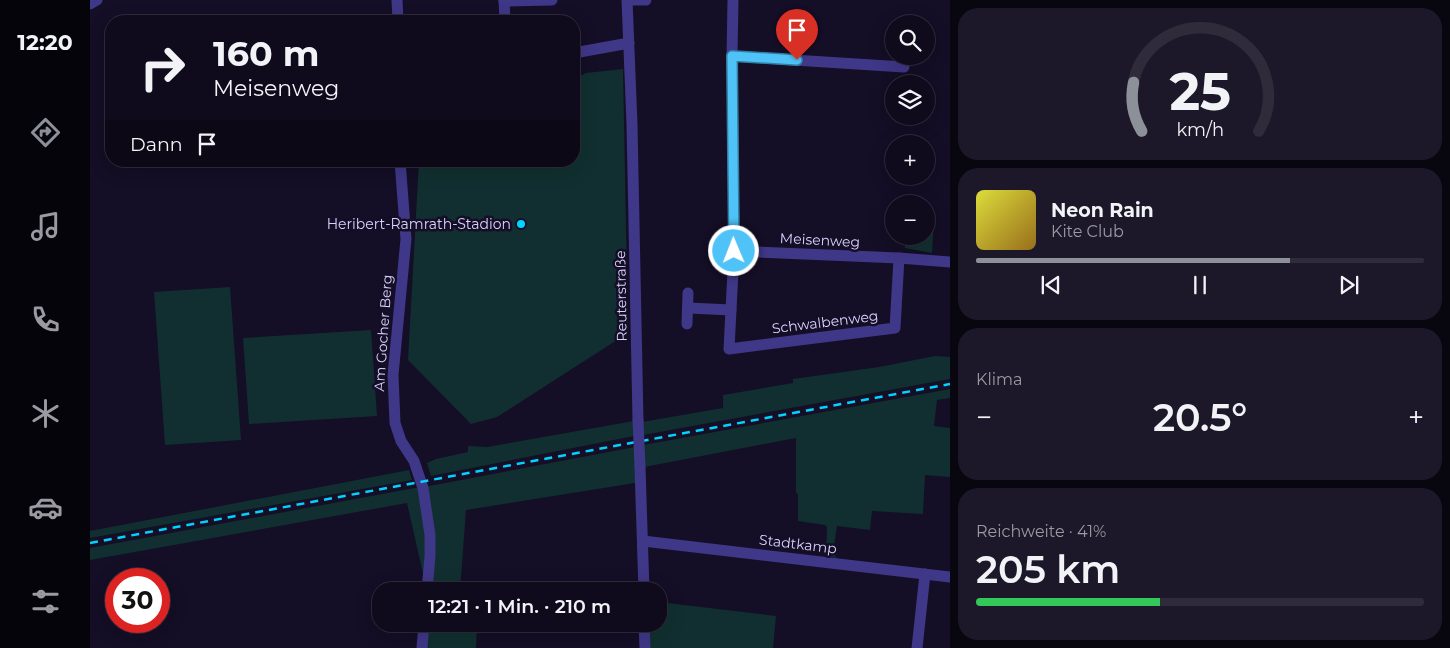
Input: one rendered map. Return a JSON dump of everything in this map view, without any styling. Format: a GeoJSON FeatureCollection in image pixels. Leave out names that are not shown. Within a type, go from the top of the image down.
{"type":"FeatureCollection","features":[{"type":"Feature","properties":{"kind":"street"},"geometry":{"type":"LineString","coordinates":[[90,4],[97,0]]}},
{"type":"Feature","properties":{"kind":"street"},"geometry":{"type":"LineString","coordinates":[[398,0],[398,15]]}},
{"type":"Feature","properties":{"kind":"street"},"geometry":{"type":"LineString","coordinates":[[505,15],[504,0],[552,0]]}},
{"type":"Feature","properties":{"kind":"street"},"geometry":{"type":"LineString","coordinates":[[628,0],[646,0]]}},
{"type":"Feature","properties":{"kind":"street","name":"Reuterstraße"},"geometry":{"type":"LineString","coordinates":[[628,0],[644,582]]}},
{"type":"Feature","properties":{"kind":"street"},"geometry":{"type":"LineString","coordinates":[[733,0],[734,251]]}},
{"type":"Feature","properties":{"kind":"street"},"geometry":{"type":"LineString","coordinates":[[580,52],[629,43]]}},
{"type":"Feature","properties":{"kind":"street"},"geometry":{"type":"LineString","coordinates":[[732,56],[904,67]]}},
{"type":"Feature","properties":{"kind":"street","name":"Am Gocher Berg"},"geometry":{"type":"LineString","coordinates":[[400,167],[406,239],[392,375],[395,423],[401,441],[414,461],[423,488],[430,535],[428,582]]}},
{"type":"Feature","properties":{"kind":"street","name":"Meisenweg"},"geometry":{"type":"LineString","coordinates":[[734,251],[950,262]]}},
{"type":"Feature","properties":{"kind":"street","name":"Schwalbenweg"},"geometry":{"type":"LineString","coordinates":[[734,251],[729,349],[895,328],[899,258]]}},
{"type":"Feature","properties":{"kind":"street"},"geometry":{"type":"LineString","coordinates":[[687,324],[688,293]]}},
{"type":"Feature","properties":{"kind":"street"},"geometry":{"type":"LineString","coordinates":[[689,308],[731,310]]}},
{"type":"Feature","properties":{"kind":"street","name":"Stadtkamp"},"geometry":{"type":"LineString","coordinates":[[643,541],[950,577]]}},
{"type":"Feature","properties":{"kind":"street"},"geometry":{"type":"LineString","coordinates":[[917,648],[925,574]]}},
{"type":"Feature","properties":{"kind":"street"},"geometry":{"type":"LineString","coordinates":[[422,648],[423,632]]}},
{"type":"Feature","properties":{"kind":"street"},"geometry":{"type":"LineString","coordinates":[[644,632],[644,648]]}},
{"type":"Feature","properties":{"kind":"green space","name":"Heribert-Ramrath-Stadion"},"geometry":{"type":"Polygon","coordinates":[[[623,69],[628,333],[497,417],[471,424],[408,360],[419,167],[580,167],[580,76],[586,73],[623,69]]]}},
{"type":"Feature","properties":{"kind":"green space"},"geometry":{"type":"Polygon","coordinates":[[[905,245],[932,245],[932,253],[905,248],[905,245]]]}},
{"type":"Feature","properties":{"kind":"green space"},"geometry":{"type":"Polygon","coordinates":[[[230,287],[241,440],[165,445],[154,292],[230,287]]]}},
{"type":"Feature","properties":{"kind":"green space"},"geometry":{"type":"Polygon","coordinates":[[[371,330],[377,416],[249,424],[243,338],[371,330]]]}},
{"type":"Feature","properties":{"kind":"green space"},"geometry":{"type":"Polygon","coordinates":[[[935,356],[950,357],[950,379],[643,435],[642,422],[723,408],[723,395],[793,383],[793,379],[879,367],[935,356]]]}},
{"type":"Feature","properties":{"kind":"green space"},"geometry":{"type":"Polygon","coordinates":[[[950,389],[950,398],[937,400],[934,426],[950,428],[950,477],[925,475],[923,514],[872,511],[870,530],[837,526],[833,552],[837,558],[826,556],[827,527],[825,525],[798,521],[796,438],[644,467],[643,445],[950,389]]]}},
{"type":"Feature","properties":{"kind":"green space"},"geometry":{"type":"Polygon","coordinates":[[[634,421],[634,436],[431,476],[427,463],[436,459],[468,452],[468,446],[487,447],[634,421]]]}},
{"type":"Feature","properties":{"kind":"green space"},"geometry":{"type":"Polygon","coordinates":[[[635,447],[635,483],[466,510],[461,582],[429,582],[424,487],[635,447]]]}},
{"type":"Feature","properties":{"kind":"green space"},"geometry":{"type":"Polygon","coordinates":[[[409,470],[412,480],[90,538],[90,531],[409,470]]]}},
{"type":"Feature","properties":{"kind":"green space"},"geometry":{"type":"Polygon","coordinates":[[[420,487],[426,522],[424,578],[407,503],[90,560],[90,548],[420,487]]]}},
{"type":"Feature","properties":{"kind":"green space"},"geometry":{"type":"Polygon","coordinates":[[[667,603],[776,616],[773,648],[648,648],[647,632],[667,632],[667,603]]]}},
{"type":"Feature","properties":{"kind":"green space"},"geometry":{"type":"Polygon","coordinates":[[[425,632],[477,632],[476,648],[424,648],[425,632]]]}},
{"type":"Feature","properties":{"kind":"railway"},"geometry":{"type":"LineString","coordinates":[[90,543],[950,384]]}},
{"type":"Feature","properties":{"kind":"place","name":"Heribert-Ramrath-Stadion"},"geometry":{"type":"Point","coordinates":[521,224]}},
{"type":"Feature","properties":{"kind":"route"},"geometry":{"type":"LineString","coordinates":[[734,251],[732,56],[797,60]]}}]}
